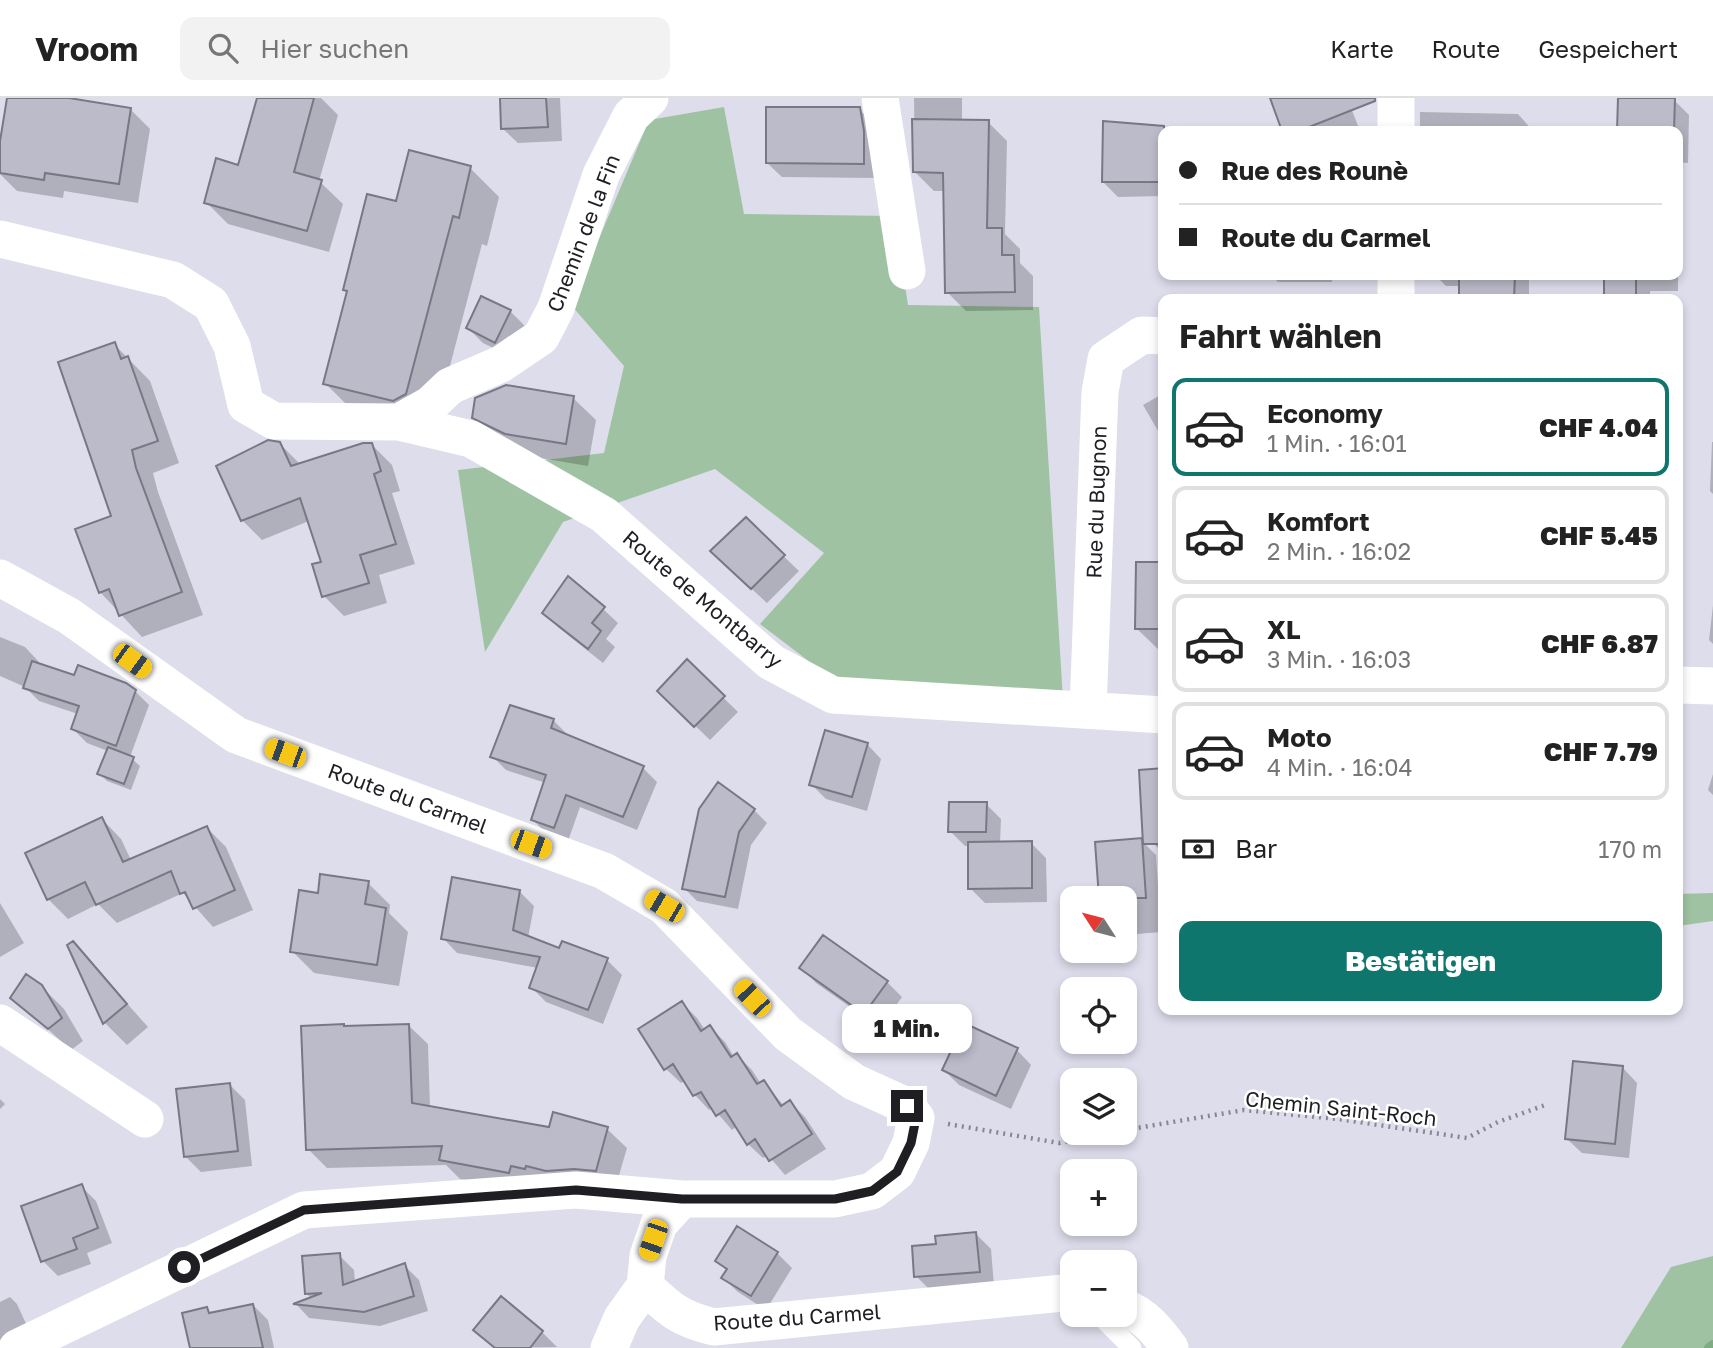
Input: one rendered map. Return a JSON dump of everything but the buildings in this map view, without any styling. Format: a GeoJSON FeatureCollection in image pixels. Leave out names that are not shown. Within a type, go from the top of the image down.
{"type":"FeatureCollection","features":[{"type":"Feature","properties":{"kind":"street","name":"Chemin de la Fin"},"geometry":{"type":"LineString","coordinates":[[399,422],[431,404],[450,386],[501,364],[541,337],[556,308],[601,175],[631,116],[650,98]]}},
{"type":"Feature","properties":{"kind":"street"},"geometry":{"type":"LineString","coordinates":[[880,98],[907,271]]}},
{"type":"Feature","properties":{"kind":"street"},"geometry":{"type":"LineString","coordinates":[[1396,98],[1396,126]]}},
{"type":"Feature","properties":{"kind":"street","name":"Route de Montbarry"},"geometry":{"type":"LineString","coordinates":[[0,239],[173,280],[211,304],[232,346],[246,405],[274,421],[399,422],[471,439],[604,515],[771,662],[833,695],[1158,715]]}},
{"type":"Feature","properties":{"kind":"street","name":"Rue du Bugnon"},"geometry":{"type":"LineString","coordinates":[[1088,710],[1100,392],[1106,359],[1142,335],[1158,336]]}},
{"type":"Feature","properties":{"kind":"street","name":"Route du Carmel"},"geometry":{"type":"LineString","coordinates":[[0,578],[69,616],[236,735],[604,870],[664,906],[788,1034],[854,1082],[907,1106],[916,1118]]}},
{"type":"Feature","properties":{"kind":"street"},"geometry":{"type":"LineString","coordinates":[[1683,685],[1713,686]]}},
{"type":"Feature","properties":{"kind":"street"},"geometry":{"type":"LineString","coordinates":[[0,1023],[145,1119]]}},
{"type":"Feature","properties":{"kind":"street"},"geometry":{"type":"LineString","coordinates":[[17,1348],[304,1210],[576,1190],[682,1199],[835,1199],[872,1191],[897,1172],[911,1143],[916,1118]]}},
{"type":"Feature","properties":{"kind":"street"},"geometry":{"type":"LineString","coordinates":[[609,1348],[622,1318],[645,1286],[648,1255],[659,1224],[682,1199]]}},
{"type":"Feature","properties":{"kind":"street","name":"Route du Carmel"},"geometry":{"type":"LineString","coordinates":[[645,1286],[664,1304],[690,1321],[713,1327],[1060,1293]]}},
{"type":"Feature","properties":{"kind":"street"},"geometry":{"type":"LineString","coordinates":[[1137,1314],[1157,1331],[1170,1348]]}},
{"type":"Feature","properties":{"kind":"lane"},"geometry":{"type":"LineString","coordinates":[[1111,1327],[1132,1348]]}},
{"type":"Feature","properties":{"kind":"path","name":"Chemin Saint-Roch"},"geometry":{"type":"LineString","coordinates":[[1137,1128],[1244,1110],[1338,1119],[1467,1138],[1498,1122],[1548,1104]]}},
{"type":"Feature","properties":{"kind":"path"},"geometry":{"type":"LineString","coordinates":[[916,1118],[1060,1143]]}},
{"type":"Feature","properties":{"kind":"green space"},"geometry":{"type":"Polygon","coordinates":[[[724,107],[744,214],[894,216],[908,305],[1039,307],[1063,700],[836,682],[760,624],[824,553],[715,469],[563,522],[485,652],[458,470],[604,453],[624,366],[571,305],[649,120],[724,107]]]}},
{"type":"Feature","properties":{"kind":"green space"},"geometry":{"type":"Polygon","coordinates":[[[1713,893],[1713,921],[1683,925],[1683,894],[1713,893]]]}},
{"type":"Feature","properties":{"kind":"green space"},"geometry":{"type":"Polygon","coordinates":[[[1713,1256],[1713,1348],[1621,1348],[1671,1267],[1713,1256]]]}},
{"type":"Feature","properties":{"kind":"waterway"},"geometry":{"type":"LineString","coordinates":[[1709,1348],[1713,1345]]}},
{"type":"Feature","properties":{"kind":"route"},"geometry":{"type":"LineString","coordinates":[[184,1267],[304,1210],[576,1190],[682,1199],[835,1199],[872,1191],[897,1172],[911,1143],[916,1118],[907,1106]]}}]}
